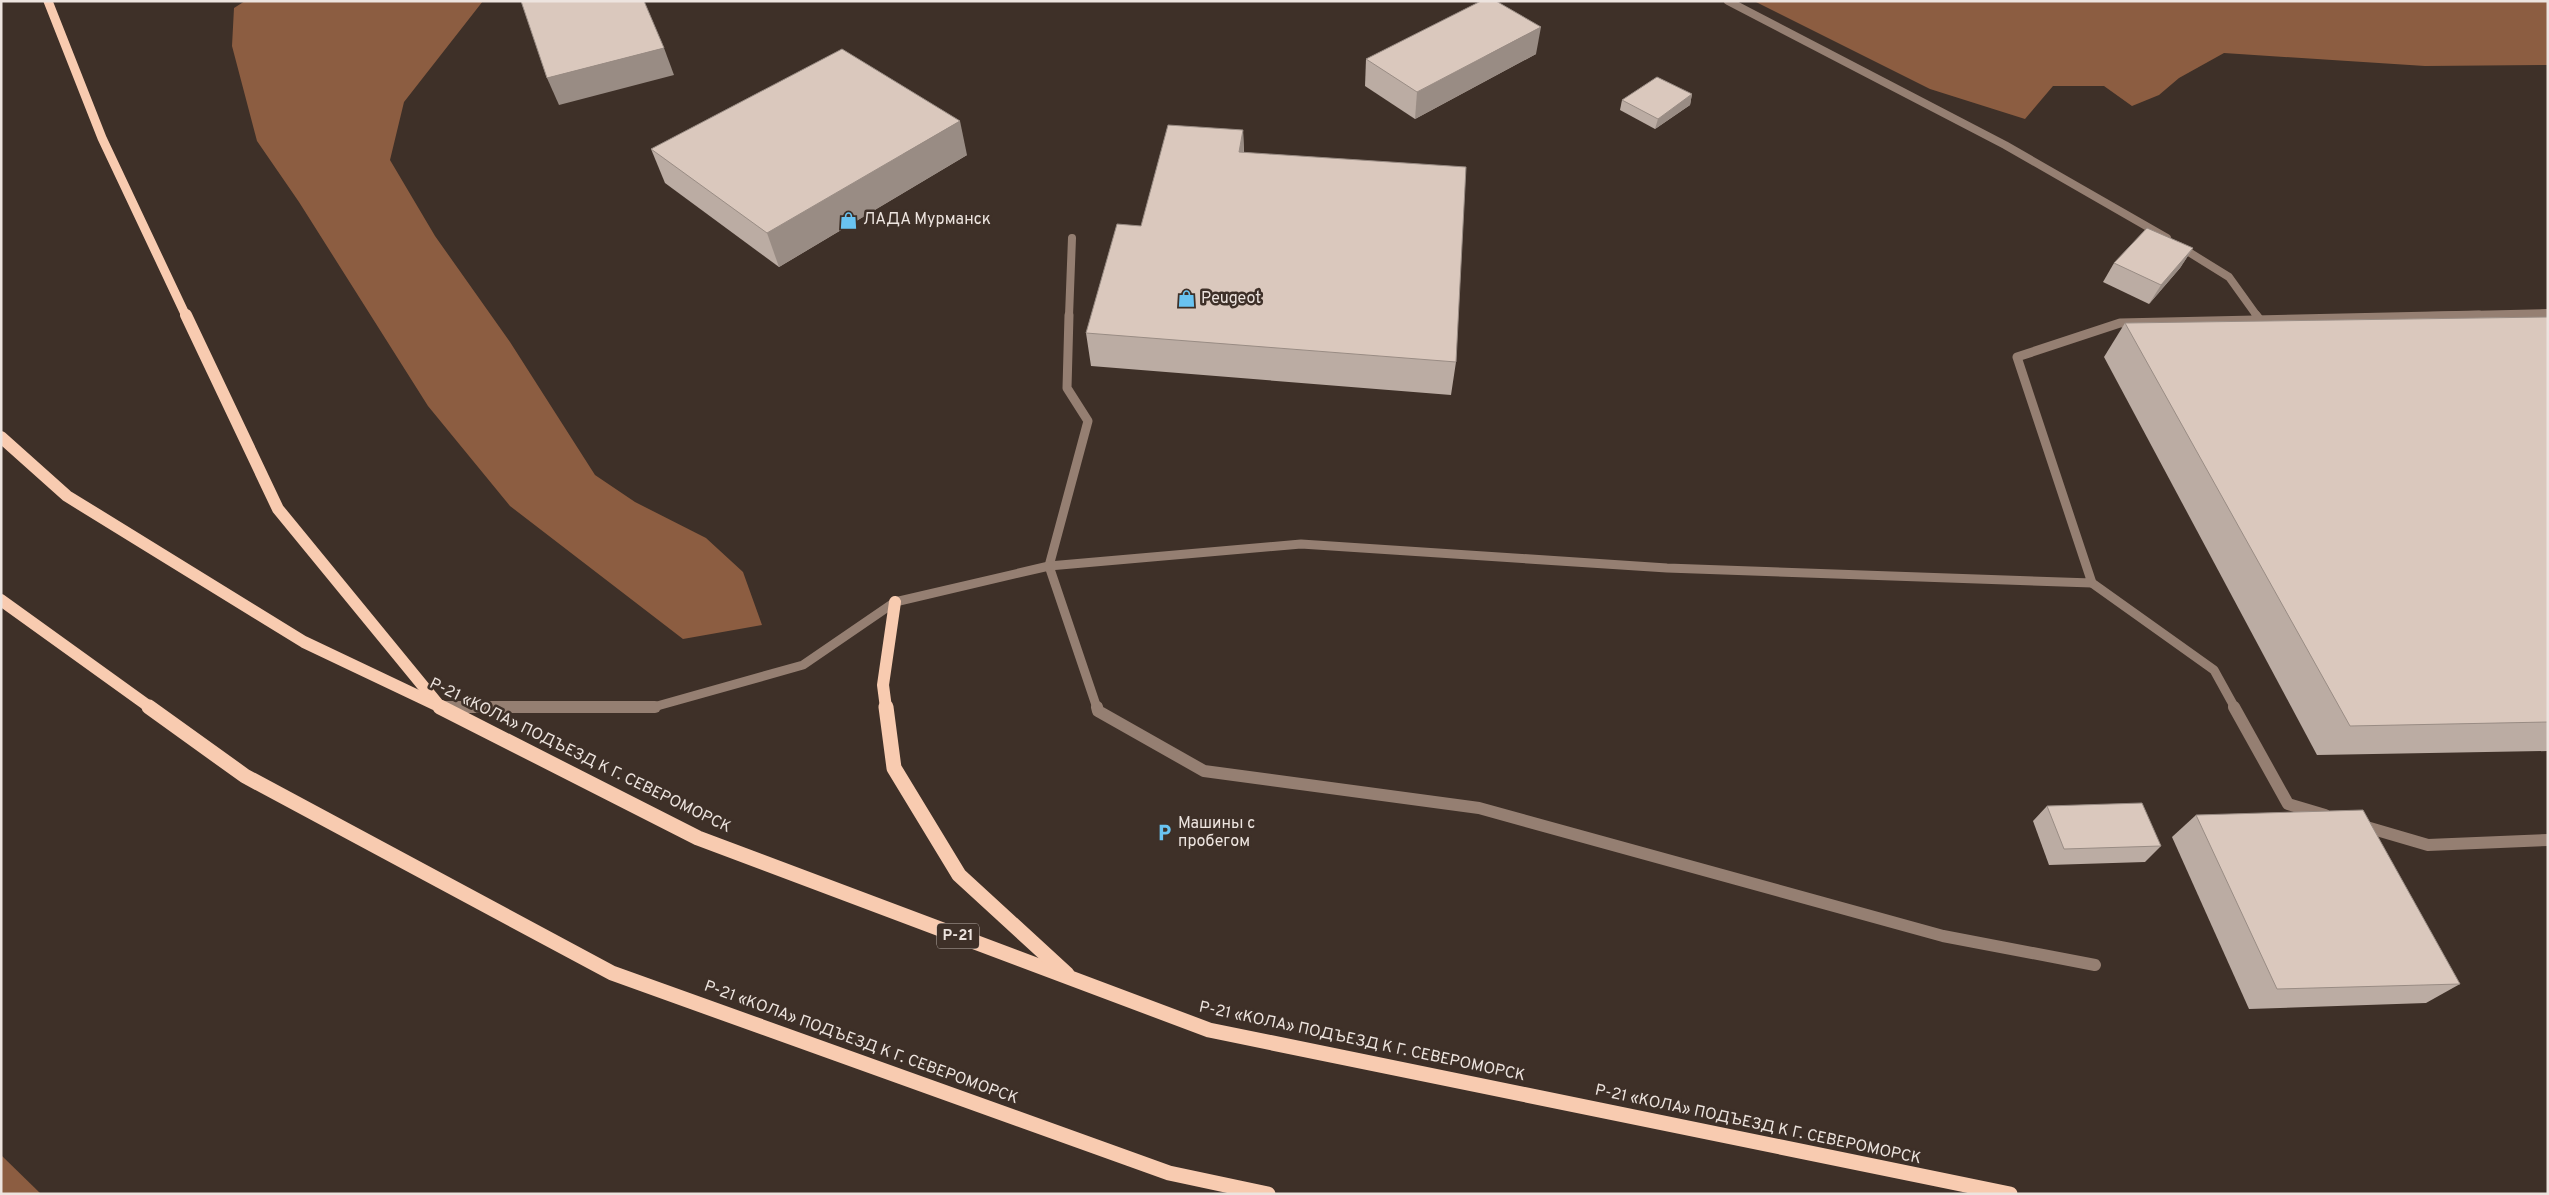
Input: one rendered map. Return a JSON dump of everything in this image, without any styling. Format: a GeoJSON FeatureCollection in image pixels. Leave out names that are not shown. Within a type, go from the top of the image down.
{"type":"FeatureCollection","features":[{"type":"Feature","properties":{"kind":"main road"},"geometry":{"type":"LineString","coordinates":[[48,1],[102,138],[278,509],[441,707]]}},
{"type":"Feature","properties":{"kind":"main road","name":"Р-21 «КОЛА» ПОДЪЕЗД К Г. СЕВЕРОМОРСК"},"geometry":{"type":"LineString","coordinates":[[1,437],[76,502],[304,642],[441,707],[698,838],[1209,1030],[2010,1194]]}},
{"type":"Feature","properties":{"kind":"main road","name":"Р-21 «КОЛА» ПОДЪЕЗД К Г. СЕВЕРОМОРСК"},"geometry":{"type":"LineString","coordinates":[[1,600],[245,776],[612,973],[1169,1173],[1268,1194]]}},
{"type":"Feature","properties":{"kind":"main road"},"geometry":{"type":"LineString","coordinates":[[895,602],[883,685],[894,768],[959,875],[1073,979]]}},
{"type":"Feature","properties":{"kind":"lane"},"geometry":{"type":"LineString","coordinates":[[1728,1],[1949,114],[2105,200],[2229,277],[2260,320]]}},
{"type":"Feature","properties":{"kind":"lane"},"geometry":{"type":"LineString","coordinates":[[1072,238],[1067,388],[1088,421],[1049,566],[1098,711],[1204,771],[1479,808],[1944,936],[2095,965]]}},
{"type":"Feature","properties":{"kind":"lane"},"geometry":{"type":"LineString","coordinates":[[2092,583],[2017,357],[2120,323],[2548,313]]}},
{"type":"Feature","properties":{"kind":"lane"},"geometry":{"type":"LineString","coordinates":[[441,707],[650,708],[804,665],[895,602],[1049,566],[1302,544],[1667,568],[2092,583],[2214,670],[2288,804],[2335,818]]}},
{"type":"Feature","properties":{"kind":"lane"},"geometry":{"type":"LineString","coordinates":[[2353,823],[2428,845],[2548,840]]}},
{"type":"Feature","properties":{"kind":"shaded area"},"geometry":{"type":"Polygon","coordinates":[[[245,1],[483,1],[404,102],[390,160],[435,236],[510,342],[595,475],[635,502],[706,538],[743,572],[762,625],[683,639],[510,506],[428,406],[299,202],[257,141],[232,46],[234,8],[245,1]]]}},
{"type":"Feature","properties":{"kind":"shaded area"},"geometry":{"type":"Polygon","coordinates":[[[1754,1],[2548,1],[2548,65],[2425,66],[2224,53],[2179,78],[2159,95],[2132,106],[2104,86],[2053,86],[2025,119],[1930,89],[1754,1]]]}},
{"type":"Feature","properties":{"kind":"shaded area"},"geometry":{"type":"Polygon","coordinates":[[[1,1155],[41,1194],[1,1194],[1,1155]]]}},
{"type":"Feature","properties":{"kind":"building"},"geometry":{"type":"Polygon","coordinates":[[[521,1],[644,1],[664,48],[547,78],[521,1]]]}},
{"type":"Feature","properties":{"kind":"building"},"geometry":{"type":"Polygon","coordinates":[[[1481,1],[1496,1],[1541,27],[1417,92],[1366,59],[1481,1]]]}},
{"type":"Feature","properties":{"kind":"building"},"geometry":{"type":"Polygon","coordinates":[[[842,49],[960,121],[767,233],[651,149],[842,49]]]}},
{"type":"Feature","properties":{"kind":"building"},"geometry":{"type":"Polygon","coordinates":[[[1657,77],[1692,94],[1658,119],[1622,100],[1657,77]]]}},
{"type":"Feature","properties":{"kind":"building"},"geometry":{"type":"Polygon","coordinates":[[[1168,125],[1243,130],[1239,152],[1466,167],[1456,362],[1086,333],[1117,224],[1141,226],[1168,125]]]}},
{"type":"Feature","properties":{"kind":"building"},"geometry":{"type":"Polygon","coordinates":[[[2147,228],[2193,248],[2161,285],[2114,263],[2147,228]]]}},
{"type":"Feature","properties":{"kind":"building"},"geometry":{"type":"Polygon","coordinates":[[[2548,317],[2548,722],[2350,726],[2125,323],[2548,317]]]}},
{"type":"Feature","properties":{"kind":"building"},"geometry":{"type":"Polygon","coordinates":[[[2142,803],[2161,846],[2064,849],[2047,806],[2142,803]]]}},
{"type":"Feature","properties":{"kind":"building"},"geometry":{"type":"Polygon","coordinates":[[[2363,810],[2460,984],[2277,989],[2196,815],[2363,810]]]}},
{"type":"Feature","properties":{"kind":"place","name":"ЛАДА Мурманск"},"geometry":{"type":"Point","coordinates":[849,220]}},
{"type":"Feature","properties":{"kind":"place","name":"Peugeot"},"geometry":{"type":"Point","coordinates":[1187,299]}},
{"type":"Feature","properties":{"kind":"place","name":"Машины с пробегом"},"geometry":{"type":"Point","coordinates":[1164,833]}}]}
